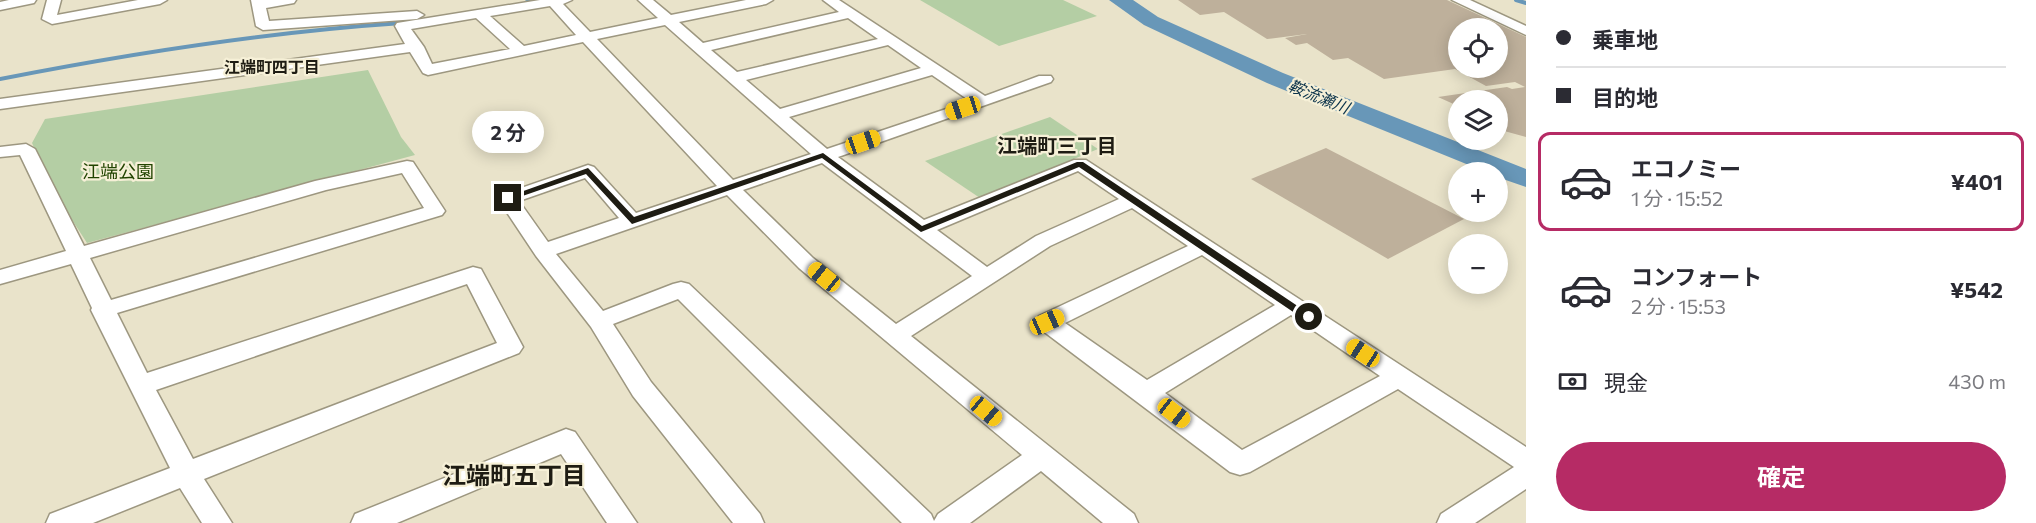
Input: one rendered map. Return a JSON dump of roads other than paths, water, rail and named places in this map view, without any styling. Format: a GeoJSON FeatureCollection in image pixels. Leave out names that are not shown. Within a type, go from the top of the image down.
{"type":"FeatureCollection","features":[{"type":"Feature","properties":{"kind":"street"},"geometry":{"type":"LineString","coordinates":[[0,6],[29,0]]}},
{"type":"Feature","properties":{"kind":"street"},"geometry":{"type":"LineString","coordinates":[[54,0],[49,19],[52,20],[160,0]]}},
{"type":"Feature","properties":{"kind":"street"},"geometry":{"type":"LineString","coordinates":[[289,0],[258,3],[263,26],[392,18],[515,0]]}},
{"type":"Feature","properties":{"kind":"street"},"geometry":{"type":"LineString","coordinates":[[380,0],[392,18]]}},
{"type":"Feature","properties":{"kind":"street"},"geometry":{"type":"LineString","coordinates":[[645,0],[823,155],[987,277]]}},
{"type":"Feature","properties":{"kind":"street"},"geometry":{"type":"LineString","coordinates":[[766,0],[665,19],[586,36],[520,50],[428,70],[417,47],[402,26],[469,7],[555,1],[586,36],[730,189],[806,262],[1040,457],[1124,523]]}},
{"type":"Feature","properties":{"kind":"street"},"geometry":{"type":"LineString","coordinates":[[830,0],[982,102]]}},
{"type":"Feature","properties":{"kind":"street"},"geometry":{"type":"LineString","coordinates":[[1459,0],[1526,32]]}},
{"type":"Feature","properties":{"kind":"street"},"geometry":{"type":"LineString","coordinates":[[469,7],[520,50]]}},
{"type":"Feature","properties":{"kind":"street"},"geometry":{"type":"LineString","coordinates":[[698,48],[850,14]]}},
{"type":"Feature","properties":{"kind":"street"},"geometry":{"type":"LineString","coordinates":[[734,78],[890,40]]}},
{"type":"Feature","properties":{"kind":"street"},"geometry":{"type":"LineString","coordinates":[[0,104],[417,47]]}},
{"type":"Feature","properties":{"kind":"street"},"geometry":{"type":"LineString","coordinates":[[776,115],[934,69]]}},
{"type":"Feature","properties":{"kind":"street"},"geometry":{"type":"LineString","coordinates":[[543,251],[730,189],[1045,79]]}},
{"type":"Feature","properties":{"kind":"street"},"geometry":{"type":"LineString","coordinates":[[0,152],[26,149],[75,255],[141,386],[187,475],[218,523]]}},
{"type":"Feature","properties":{"kind":"street"},"geometry":{"type":"LineString","coordinates":[[921,229],[1080,164],[1526,461]]}},
{"type":"Feature","properties":{"kind":"street"},"geometry":{"type":"LineString","coordinates":[[0,277],[322,185],[407,166],[435,211],[327,245],[102,310]]}},
{"type":"Feature","properties":{"kind":"street"},"geometry":{"type":"LineString","coordinates":[[632,221],[588,171],[508,198],[543,251],[599,321],[642,389],[750,523]]}},
{"type":"Feature","properties":{"kind":"street"},"geometry":{"type":"LineString","coordinates":[[896,335],[1043,241],[1132,200]]}},
{"type":"Feature","properties":{"kind":"street"},"geometry":{"type":"LineString","coordinates":[[1203,247],[1047,322],[1240,464],[1399,377]]}},
{"type":"Feature","properties":{"kind":"street"},"geometry":{"type":"LineString","coordinates":[[60,523],[511,347],[473,274],[141,386]]}},
{"type":"Feature","properties":{"kind":"street"},"geometry":{"type":"LineString","coordinates":[[599,321],[681,289],[921,523]]}},
{"type":"Feature","properties":{"kind":"street"},"geometry":{"type":"LineString","coordinates":[[1146,393],[1291,305]]}},
{"type":"Feature","properties":{"kind":"street"},"geometry":{"type":"LineString","coordinates":[[365,523],[566,440],[623,523]]}},
{"type":"Feature","properties":{"kind":"street"},"geometry":{"type":"LineString","coordinates":[[948,523],[1040,457]]}},
{"type":"Feature","properties":{"kind":"street"},"geometry":{"type":"LineString","coordinates":[[1450,523],[1526,474]]}},
{"type":"Feature","properties":{"kind":"waterway"},"geometry":{"type":"LineString","coordinates":[[527,2],[540,0]]}},
{"type":"Feature","properties":{"kind":"waterway","name":"鞍流瀬川"},"geometry":{"type":"LineString","coordinates":[[1119,0],[1151,21],[1275,78],[1526,179]]}},
{"type":"Feature","properties":{"kind":"waterway"},"geometry":{"type":"LineString","coordinates":[[1516,0],[1526,3]]}},
{"type":"Feature","properties":{"kind":"waterway"},"geometry":{"type":"LineString","coordinates":[[0,79],[200,45],[301,32],[402,23]]}},
{"type":"Feature","properties":{"kind":"district","name":"江端町四丁目"},"geometry":{"type":"Point","coordinates":[272,66]}},
{"type":"Feature","properties":{"kind":"district","name":"江端町三丁目"},"geometry":{"type":"Point","coordinates":[1057,145]}},
{"type":"Feature","properties":{"kind":"district","name":"江端町五丁目"},"geometry":{"type":"Point","coordinates":[514,474]}},
{"type":"Feature","properties":{"kind":"park label","name":"江端公園"},"geometry":{"type":"Point","coordinates":[118,171]}}]}
